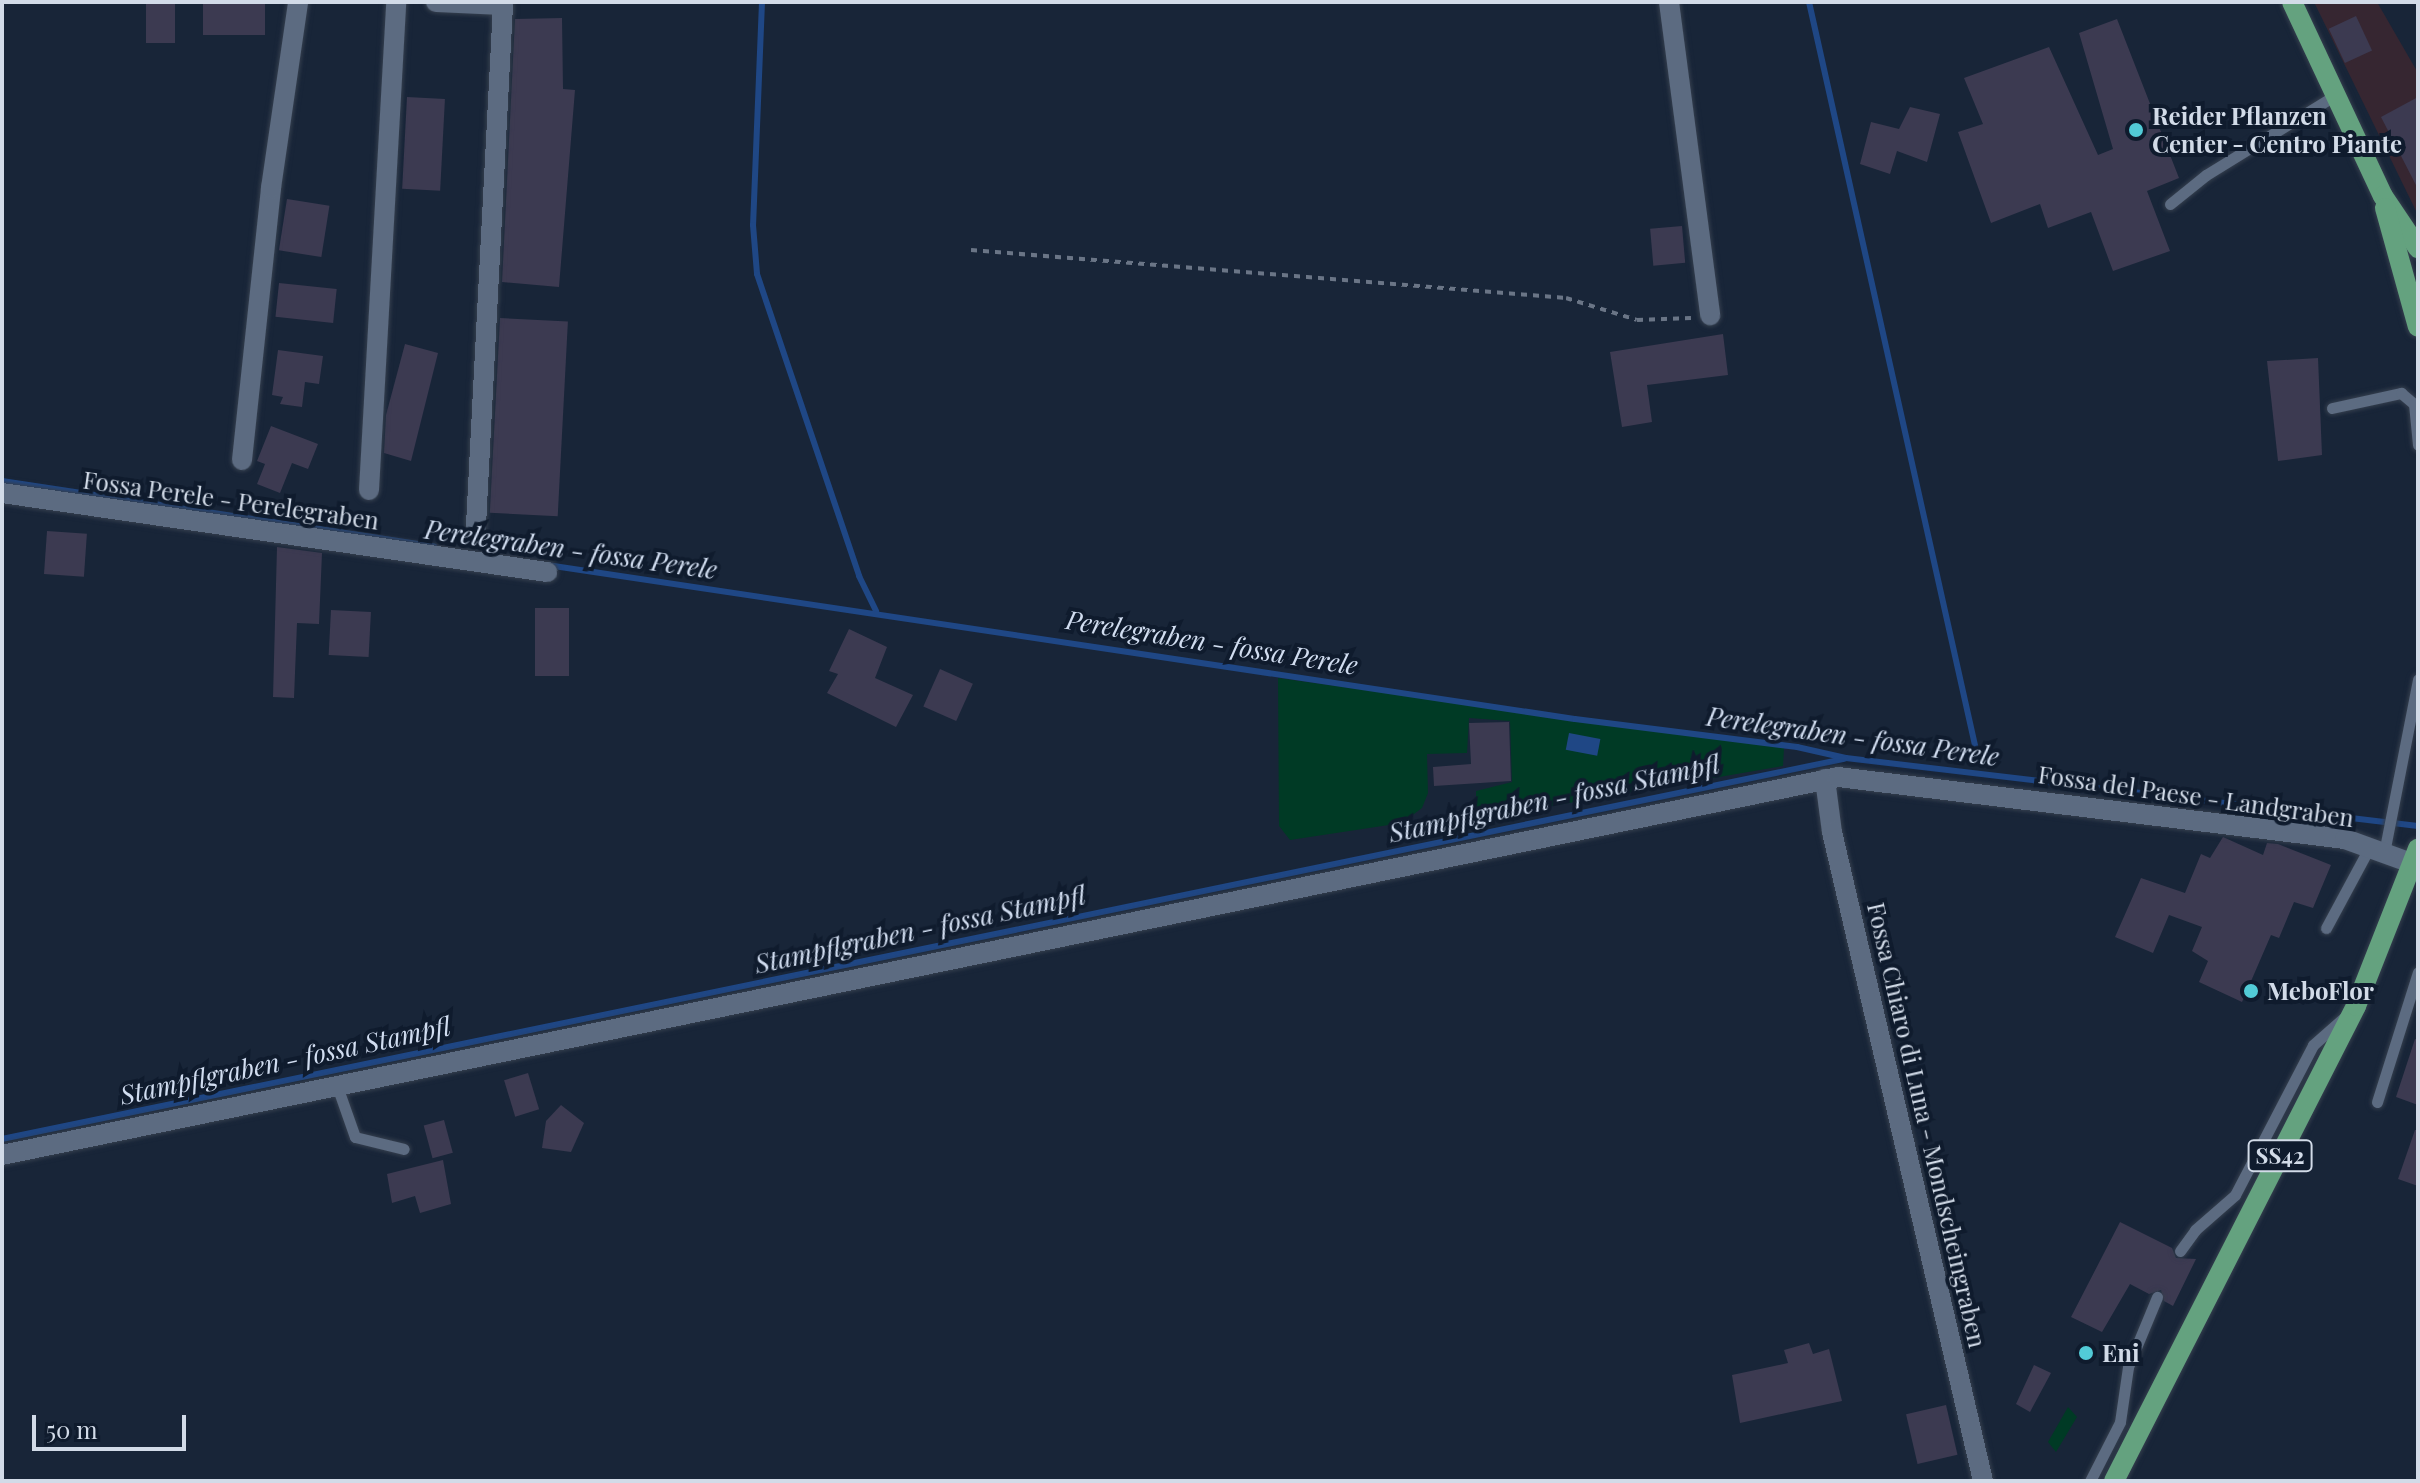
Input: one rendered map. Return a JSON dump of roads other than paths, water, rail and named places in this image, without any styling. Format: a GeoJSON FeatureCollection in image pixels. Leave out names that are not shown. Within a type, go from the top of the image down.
{"type":"FeatureCollection","features":[{"type":"Feature","properties":{"kind":"main road"},"geometry":{"type":"LineString","coordinates":[[2292,2],[2338,93],[2383,196],[2418,327]]}},
{"type":"Feature","properties":{"kind":"main road"},"geometry":{"type":"LineString","coordinates":[[2383,196],[2418,248]]}},
{"type":"Feature","properties":{"kind":"main road","name":"SS42"},"geometry":{"type":"LineString","coordinates":[[2114,1481],[2356,1006],[2416,856]]}},
{"type":"Feature","properties":{"kind":"street"},"geometry":{"type":"LineString","coordinates":[[242,460],[271,188],[298,2]]}},
{"type":"Feature","properties":{"kind":"street"},"geometry":{"type":"LineString","coordinates":[[369,490],[396,2]]}},
{"type":"Feature","properties":{"kind":"street"},"geometry":{"type":"LineString","coordinates":[[436,2],[503,5],[476,526]]}},
{"type":"Feature","properties":{"kind":"street"},"geometry":{"type":"LineString","coordinates":[[1669,2],[1710,315]]}},
{"type":"Feature","properties":{"kind":"street","name":"Fossa Perele - Perelegraben"},"geometry":{"type":"LineString","coordinates":[[2,493],[547,572]]}},
{"type":"Feature","properties":{"kind":"street","name":"Fossa del Paese - Landgraben"},"geometry":{"type":"LineString","coordinates":[[2,1155],[937,967],[1267,891],[1825,779],[2345,839],[2416,856]]}},
{"type":"Feature","properties":{"kind":"street","name":"Fossa Chiaro di Luna - Mondscheingraben"},"geometry":{"type":"LineString","coordinates":[[1825,779],[1832,832],[1983,1481]]}},
{"type":"Feature","properties":{"kind":"lane"},"geometry":{"type":"LineString","coordinates":[[2170,204],[2206,175],[2338,93]]}},
{"type":"Feature","properties":{"kind":"lane"},"geometry":{"type":"LineString","coordinates":[[2332,408],[2401,393],[2414,404],[2418,445]]}},
{"type":"Feature","properties":{"kind":"lane"},"geometry":{"type":"LineString","coordinates":[[2326,928],[2380,846],[2396,807],[2418,679]]}},
{"type":"Feature","properties":{"kind":"lane"},"geometry":{"type":"LineString","coordinates":[[2377,1102],[2418,972]]}},
{"type":"Feature","properties":{"kind":"lane"},"geometry":{"type":"LineString","coordinates":[[2180,1251],[2187,1239],[2235,1195],[2313,1045],[2356,1006]]}},
{"type":"Feature","properties":{"kind":"lane"},"geometry":{"type":"LineString","coordinates":[[337,1086],[355,1137],[404,1149]]}},
{"type":"Feature","properties":{"kind":"lane"},"geometry":{"type":"LineString","coordinates":[[2090,1481],[2120,1422],[2128,1367],[2157,1297]]}},
{"type":"Feature","properties":{"kind":"water"},"geometry":{"type":"Polygon","coordinates":[[[1569,733],[1600,739],[1597,756],[1566,750],[1569,733]]]}},
{"type":"Feature","properties":{"kind":"waterway"},"geometry":{"type":"LineString","coordinates":[[762,2],[753,225],[757,274],[859,576],[876,611]]}},
{"type":"Feature","properties":{"kind":"waterway"},"geometry":{"type":"LineString","coordinates":[[1809,2],[1976,750]]}},
{"type":"Feature","properties":{"kind":"waterway","name":"Perelegraben - fossa Perele"},"geometry":{"type":"LineString","coordinates":[[2,481],[434,546]]}},
{"type":"Feature","properties":{"kind":"waterway","name":"Perelegraben - fossa Perele"},"geometry":{"type":"LineString","coordinates":[[547,565],[1575,719],[1797,747],[1846,758],[2418,826]]}},
{"type":"Feature","properties":{"kind":"waterway","name":"Stampflgraben - fossa Stampfl"},"geometry":{"type":"LineString","coordinates":[[2,1139],[1844,759]]}},
{"type":"Feature","properties":{"kind":"place","name":"Reider Pflanzen Center - Centro Piante"},"geometry":{"type":"Point","coordinates":[2136,130]}},
{"type":"Feature","properties":{"kind":"place","name":"MeboFlor"},"geometry":{"type":"Point","coordinates":[2251,991]}},
{"type":"Feature","properties":{"kind":"place","name":"Eni"},"geometry":{"type":"Point","coordinates":[2086,1353]}}]}
